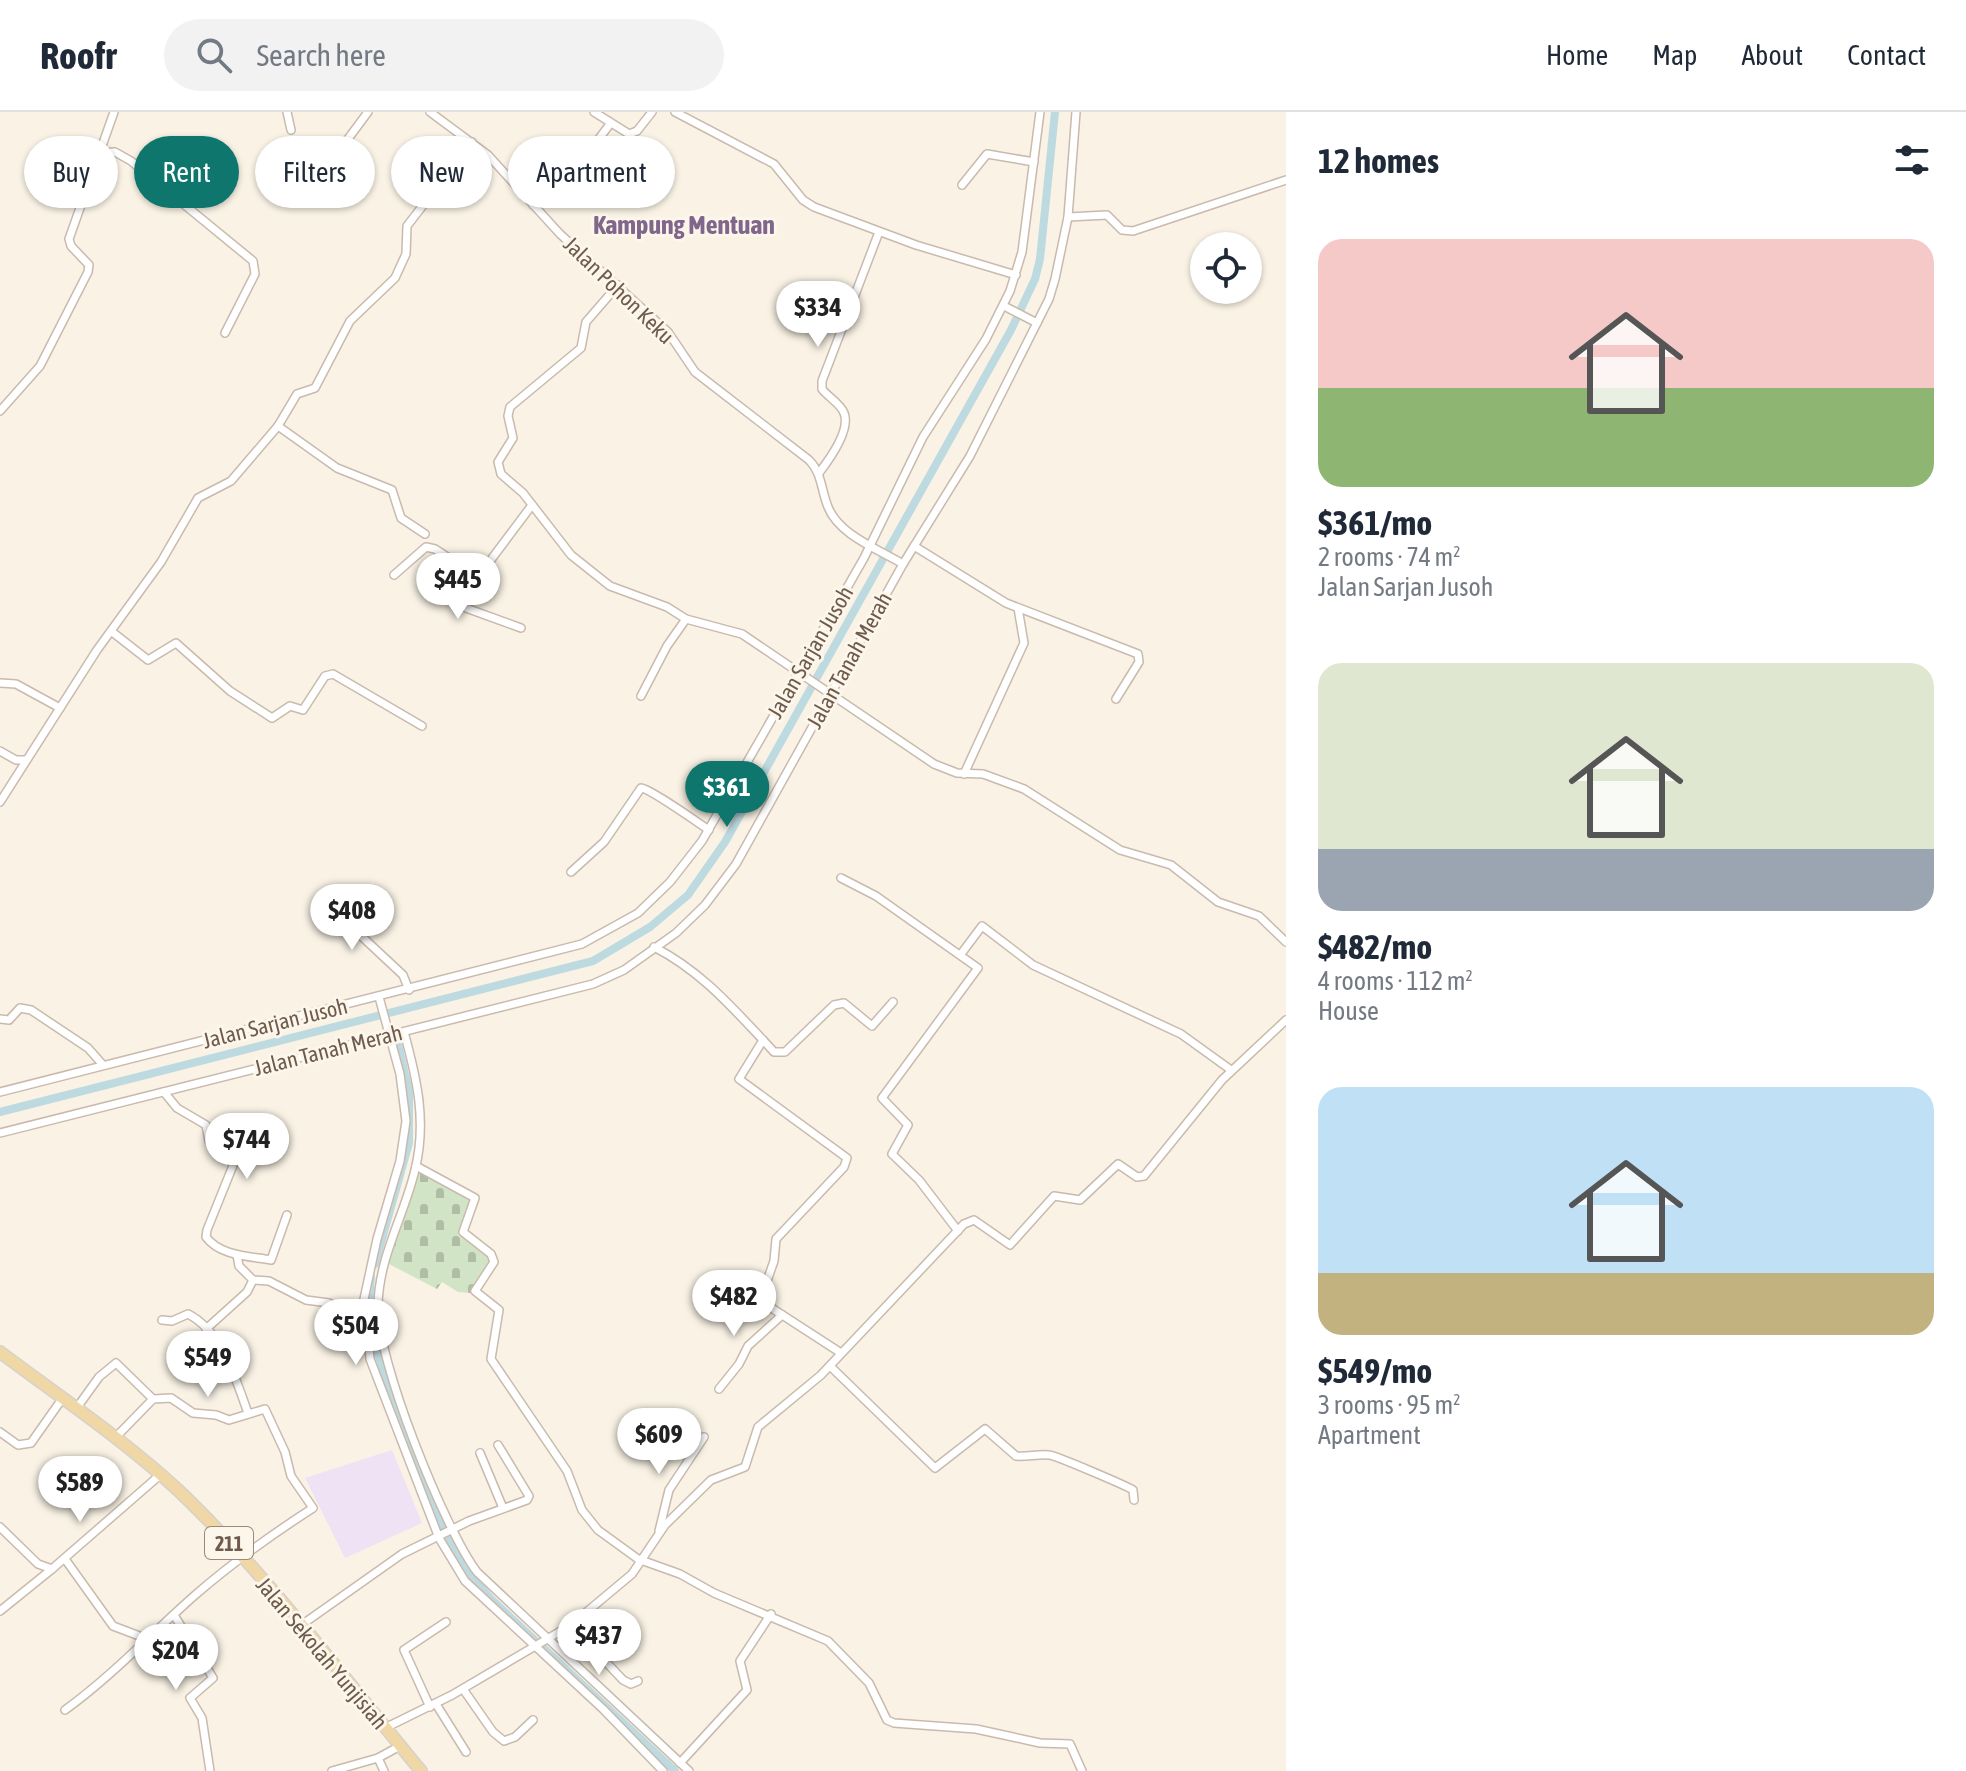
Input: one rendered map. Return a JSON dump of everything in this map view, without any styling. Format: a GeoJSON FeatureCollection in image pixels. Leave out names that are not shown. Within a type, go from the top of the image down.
{"type":"FeatureCollection","features":[{"type":"Feature","properties":{"kind":"main road","name":"Jalan Sekolah Yunjisiah"},"geometry":{"type":"LineString","coordinates":[[0,1352],[160,1475],[241,1557],[421,1771]]}},
{"type":"Feature","properties":{"kind":"street"},"geometry":{"type":"LineString","coordinates":[[106,136],[114,112]]}},
{"type":"Feature","properties":{"kind":"street"},"geometry":{"type":"LineString","coordinates":[[287,112],[291,130]]}},
{"type":"Feature","properties":{"kind":"street"},"geometry":{"type":"LineString","coordinates":[[350,136],[368,112]]}},
{"type":"Feature","properties":{"kind":"street","name":"Jalan Pohon Keku"},"geometry":{"type":"LineString","coordinates":[[430,112],[464,136]]}},
{"type":"Feature","properties":{"kind":"street"},"geometry":{"type":"LineString","coordinates":[[594,112],[610,124],[634,134],[652,112]]}},
{"type":"Feature","properties":{"kind":"street"},"geometry":{"type":"LineString","coordinates":[[675,112],[774,164],[803,200],[879,232],[1016,275]]}},
{"type":"Feature","properties":{"kind":"street"},"geometry":{"type":"LineString","coordinates":[[690,121],[695,112]]}},
{"type":"Feature","properties":{"kind":"street","name":"Jalan Sarjan Jusoh"},"geometry":{"type":"LineString","coordinates":[[0,1092],[380,1001],[409,990],[571,947],[602,935],[655,897],[683,867],[709,830],[871,545],[923,437],[1007,308],[1026,231],[1040,112]]}},
{"type":"Feature","properties":{"kind":"street","name":"Jalan Tanah Merah"},"geometry":{"type":"LineString","coordinates":[[0,1133],[593,984],[624,970],[692,920],[736,864],[826,693],[977,445],[1055,279],[1068,217],[1076,112]]}},
{"type":"Feature","properties":{"kind":"street"},"geometry":{"type":"LineString","coordinates":[[601,136],[610,124]]}},
{"type":"Feature","properties":{"kind":"street"},"geometry":{"type":"LineString","coordinates":[[118,154],[131,161],[253,261],[255,274],[225,333]]}},
{"type":"Feature","properties":{"kind":"street"},"geometry":{"type":"LineString","coordinates":[[962,185],[987,154],[1034,162]]}},
{"type":"Feature","properties":{"kind":"street","name":"Jalan Pohon Keku"},"geometry":{"type":"LineString","coordinates":[[492,160],[508,176]]}},
{"type":"Feature","properties":{"kind":"street"},"geometry":{"type":"LineString","coordinates":[[1068,217],[1107,215],[1122,230],[1133,231],[1286,180]]}},
{"type":"Feature","properties":{"kind":"street"},"geometry":{"type":"LineString","coordinates":[[0,411],[40,366],[88,272],[89,265],[71,246],[69,239],[80,208]]}},
{"type":"Feature","properties":{"kind":"street"},"geometry":{"type":"LineString","coordinates":[[0,802],[111,631],[161,562],[198,498],[231,481],[278,426],[297,394],[315,388],[350,321],[395,278],[406,254],[407,226],[421,208]]}},
{"type":"Feature","properties":{"kind":"street","name":"Jalan Pohon Keku"},"geometry":{"type":"LineString","coordinates":[[536,208],[668,332],[695,372],[809,460],[819,473],[834,519],[903,564]]}},
{"type":"Feature","properties":{"kind":"street"},"geometry":{"type":"LineString","coordinates":[[819,473],[834,450],[845,421],[843,410],[822,389],[822,381],[879,232]]}},
{"type":"Feature","properties":{"kind":"street"},"geometry":{"type":"LineString","coordinates":[[618,285],[586,322],[581,348],[538,381],[507,411],[513,438],[497,468],[532,505],[571,555],[610,586],[667,607],[686,619],[742,634],[934,764],[964,774],[983,774],[1024,789],[1120,850],[1171,865],[1218,902],[1259,916],[1286,942]]}},
{"type":"Feature","properties":{"kind":"street"},"geometry":{"type":"LineString","coordinates":[[1007,308],[1035,322]]}},
{"type":"Feature","properties":{"kind":"street"},"geometry":{"type":"LineString","coordinates":[[278,426],[337,468],[392,490],[401,518],[425,534]]}},
{"type":"Feature","properties":{"kind":"street"},"geometry":{"type":"LineString","coordinates":[[521,628],[466,608],[463,600],[532,505]]}},
{"type":"Feature","properties":{"kind":"street"},"geometry":{"type":"LineString","coordinates":[[914,546],[994,597],[1138,654],[1139,662],[1116,699]]}},
{"type":"Feature","properties":{"kind":"street"},"geometry":{"type":"LineString","coordinates":[[394,575],[426,547],[435,549],[478,577]]}},
{"type":"Feature","properties":{"kind":"street"},"geometry":{"type":"LineString","coordinates":[[964,774],[1024,643],[1018,608]]}},
{"type":"Feature","properties":{"kind":"street"},"geometry":{"type":"LineString","coordinates":[[641,696],[667,646],[686,619]]}},
{"type":"Feature","properties":{"kind":"street"},"geometry":{"type":"LineString","coordinates":[[111,631],[148,660],[176,643],[230,691],[272,718],[290,706],[303,710],[325,676],[333,674],[422,726]]}},
{"type":"Feature","properties":{"kind":"street"},"geometry":{"type":"LineString","coordinates":[[0,683],[16,684],[60,708]]}},
{"type":"Feature","properties":{"kind":"street"},"geometry":{"type":"LineString","coordinates":[[0,751],[16,760],[26,760]]}},
{"type":"Feature","properties":{"kind":"street"},"geometry":{"type":"LineString","coordinates":[[571,872],[604,842],[641,788],[650,789],[659,799],[709,830]]}},
{"type":"Feature","properties":{"kind":"street"},"geometry":{"type":"LineString","coordinates":[[841,878],[876,896],[961,954],[978,971],[882,1098],[905,1118],[908,1125],[892,1154],[919,1180],[958,1231]]}},
{"type":"Feature","properties":{"kind":"street"},"geometry":{"type":"LineString","coordinates":[[368,911],[359,921],[357,932],[367,945],[403,975],[409,990]]}},
{"type":"Feature","properties":{"kind":"street"},"geometry":{"type":"LineString","coordinates":[[961,954],[980,927],[984,927],[1033,965],[1181,1034],[1231,1070]]}},
{"type":"Feature","properties":{"kind":"street"},"geometry":{"type":"LineString","coordinates":[[654,947],[682,963],[721,994],[774,1052],[785,1052],[834,1005],[844,1003],[872,1026],[893,1002]]}},
{"type":"Feature","properties":{"kind":"street"},"geometry":{"type":"LineString","coordinates":[[380,1001],[390,1035],[406,1121],[384,1264],[379,1325],[391,1375],[452,1532],[477,1572],[663,1771]]}},
{"type":"Feature","properties":{"kind":"street"},"geometry":{"type":"LineString","coordinates":[[0,1019],[9,1020],[20,1008],[31,1010],[88,1048],[103,1065]]}},
{"type":"Feature","properties":{"kind":"street"},"geometry":{"type":"LineString","coordinates":[[385,1728],[463,1689],[542,1643],[614,1591],[642,1560],[658,1534],[716,1475],[745,1467],[758,1427],[830,1366],[958,1231],[974,1220],[1010,1245],[1054,1196],[1080,1200],[1118,1164],[1137,1177],[1144,1176],[1231,1070],[1286,1020]]}},
{"type":"Feature","properties":{"kind":"street"},"geometry":{"type":"LineString","coordinates":[[404,1032],[422,1120],[416,1166],[394,1210],[368,1279],[363,1321],[370,1359],[440,1537],[465,1581],[542,1643],[689,1771]]}},
{"type":"Feature","properties":{"kind":"street"},"geometry":{"type":"LineString","coordinates":[[763,1040],[739,1079],[847,1158],[844,1167],[773,1245],[774,1261],[762,1295],[770,1307],[841,1353]]}},
{"type":"Feature","properties":{"kind":"street"},"geometry":{"type":"LineString","coordinates":[[164,1092],[177,1108],[206,1125],[212,1145],[232,1158],[232,1175],[206,1237],[212,1244],[237,1255],[273,1259],[287,1215]]}},
{"type":"Feature","properties":{"kind":"street"},"geometry":{"type":"LineString","coordinates":[[416,1166],[475,1198],[463,1232],[494,1257],[492,1268],[475,1291],[499,1310],[491,1359],[567,1471],[582,1510],[605,1536],[642,1560],[828,1641],[869,1683],[887,1720],[976,1729],[1040,1743],[1070,1744],[1082,1771]]}},
{"type":"Feature","properties":{"kind":"street"},"geometry":{"type":"LineString","coordinates":[[237,1255],[239,1266],[253,1280],[269,1281],[306,1300],[329,1303],[363,1321]]}},
{"type":"Feature","properties":{"kind":"street"},"geometry":{"type":"LineString","coordinates":[[206,1329],[247,1292],[253,1280]]}},
{"type":"Feature","properties":{"kind":"street"},"geometry":{"type":"LineString","coordinates":[[162,1320],[172,1321],[188,1314],[206,1329],[232,1369],[248,1413]]}},
{"type":"Feature","properties":{"kind":"street"},"geometry":{"type":"LineString","coordinates":[[719,1389],[739,1364],[748,1346],[782,1315]]}},
{"type":"Feature","properties":{"kind":"street"},"geometry":{"type":"LineString","coordinates":[[76,1409],[99,1377],[116,1363],[153,1399]]}},
{"type":"Feature","properties":{"kind":"street"},"geometry":{"type":"LineString","coordinates":[[830,1366],[935,1468],[985,1429],[1016,1456],[1057,1456],[1096,1476],[1125,1484],[1133,1490],[1134,1500]]}},
{"type":"Feature","properties":{"kind":"street"},"geometry":{"type":"LineString","coordinates":[[65,1710],[109,1678],[174,1615],[241,1557],[313,1508],[291,1476],[267,1411],[260,1409],[229,1420],[216,1415],[193,1413],[171,1398],[153,1399],[115,1438]]}},
{"type":"Feature","properties":{"kind":"street"},"geometry":{"type":"LineString","coordinates":[[0,1432],[18,1445],[31,1443],[62,1399]]}},
{"type":"Feature","properties":{"kind":"street"},"geometry":{"type":"LineString","coordinates":[[658,1534],[669,1490],[704,1437]]}},
{"type":"Feature","properties":{"kind":"street"},"geometry":{"type":"LineString","coordinates":[[299,1626],[402,1554],[529,1496],[498,1445]]}},
{"type":"Feature","properties":{"kind":"street"},"geometry":{"type":"LineString","coordinates":[[480,1453],[503,1508]]}},
{"type":"Feature","properties":{"kind":"street"},"geometry":{"type":"LineString","coordinates":[[0,1611],[65,1559],[160,1475]]}},
{"type":"Feature","properties":{"kind":"street"},"geometry":{"type":"LineString","coordinates":[[0,1527],[38,1564],[52,1569]]}},
{"type":"Feature","properties":{"kind":"street"},"geometry":{"type":"LineString","coordinates":[[65,1559],[113,1626],[150,1640]]}},
{"type":"Feature","properties":{"kind":"street"},"geometry":{"type":"LineString","coordinates":[[680,1763],[747,1690],[740,1661],[771,1614]]}},
{"type":"Feature","properties":{"kind":"street"},"geometry":{"type":"LineString","coordinates":[[174,1615],[213,1678],[190,1698],[202,1718],[210,1771]]}},
{"type":"Feature","properties":{"kind":"street"},"geometry":{"type":"LineString","coordinates":[[446,1622],[404,1650],[433,1705],[466,1752]]}},
{"type":"Feature","properties":{"kind":"street"},"geometry":{"type":"LineString","coordinates":[[571,1625],[623,1680],[631,1684],[638,1681]]}},
{"type":"Feature","properties":{"kind":"street"},"geometry":{"type":"LineString","coordinates":[[463,1689],[493,1732],[504,1741],[515,1737],[533,1720]]}},
{"type":"Feature","properties":{"kind":"street"},"geometry":{"type":"LineString","coordinates":[[332,1771],[378,1758],[400,1746]]}},
{"type":"Feature","properties":{"kind":"street"},"geometry":{"type":"LineString","coordinates":[[378,1758],[384,1771]]}},
{"type":"Feature","properties":{"kind":"shaded area"},"geometry":{"type":"Polygon","coordinates":[[[392,1450],[422,1523],[345,1558],[305,1478],[392,1450]]]}},
{"type":"Feature","properties":{"kind":"green space"},"geometry":{"type":"Polygon","coordinates":[[[416,1171],[471,1198],[458,1235],[489,1255],[491,1263],[470,1293],[458,1292],[442,1282],[437,1289],[385,1262],[416,1171]]]}},
{"type":"Feature","properties":{"kind":"waterway"},"geometry":{"type":"LineString","coordinates":[[0,1112],[593,961],[650,927],[688,895],[725,842],[1011,330],[1035,279],[1040,259],[1055,112]]}},
{"type":"Feature","properties":{"kind":"waterway"},"geometry":{"type":"LineString","coordinates":[[375,1264],[409,1143],[409,1092],[397,1040]]}},
{"type":"Feature","properties":{"kind":"waterway"},"geometry":{"type":"LineString","coordinates":[[368,1316],[371,1277]]}},
{"type":"Feature","properties":{"kind":"waterway"},"geometry":{"type":"LineString","coordinates":[[370,1329],[401,1425],[447,1538],[464,1569],[491,1599],[675,1771]]}},
{"type":"Feature","properties":{"kind":"district","name":"Kampung Mentuan"},"geometry":{"type":"Point","coordinates":[684,225]}}]}
